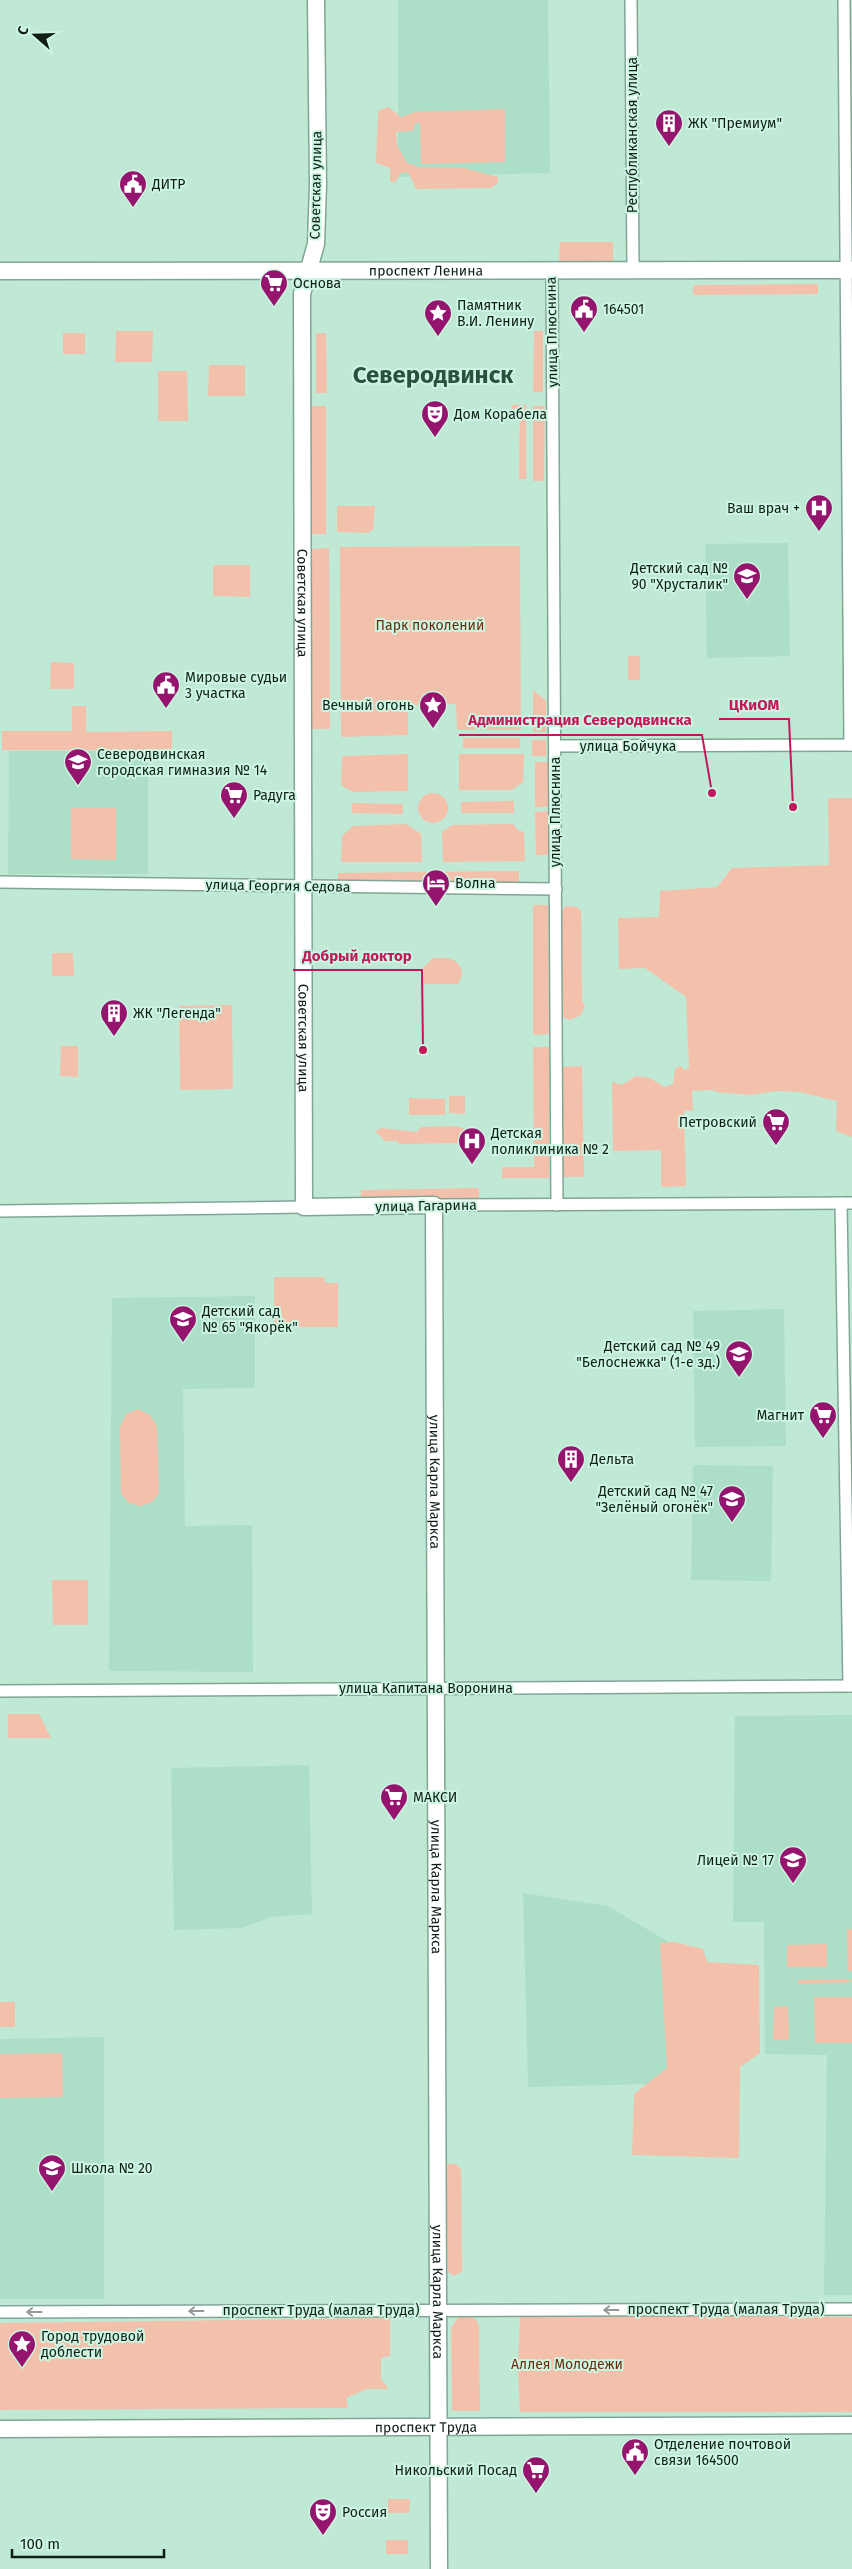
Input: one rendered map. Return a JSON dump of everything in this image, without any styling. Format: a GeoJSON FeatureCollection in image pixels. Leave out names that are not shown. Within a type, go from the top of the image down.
{"type":"FeatureCollection","features":[{"type":"Feature","properties":{"kind":"street","name":"Советская улица"},"geometry":{"type":"LineString","coordinates":[[304,1207],[302,294],[316,244],[318,184],[316,0]]}},
{"type":"Feature","properties":{"kind":"street","name":"Республиканская улица"},"geometry":{"type":"LineString","coordinates":[[632,0],[633,269]]}},
{"type":"Feature","properties":{"kind":"street"},"geometry":{"type":"LineString","coordinates":[[844,0],[849,270],[851,745]]}},
{"type":"Feature","properties":{"kind":"street","name":"улица Плюснина"},"geometry":{"type":"LineString","coordinates":[[552,269],[558,1205]]}},
{"type":"Feature","properties":{"kind":"street","name":"проспект Ленина"},"geometry":{"type":"LineString","coordinates":[[0,270],[849,270]]}},
{"type":"Feature","properties":{"kind":"street","name":"улица Бойчука"},"geometry":{"type":"LineString","coordinates":[[555,746],[851,745]]}},
{"type":"Feature","properties":{"kind":"street","name":"улица Георгия Седова"},"geometry":{"type":"LineString","coordinates":[[0,882],[556,889]]}},
{"type":"Feature","properties":{"kind":"street"},"geometry":{"type":"LineString","coordinates":[[846,1203],[850,1686]]}},
{"type":"Feature","properties":{"kind":"street","name":"улица Гагарина"},"geometry":{"type":"LineString","coordinates":[[0,1211],[434,1205],[846,1203]]}},
{"type":"Feature","properties":{"kind":"street","name":"улица Карла Маркса"},"geometry":{"type":"LineString","coordinates":[[434,1205],[439,2569]]}},
{"type":"Feature","properties":{"kind":"street","name":"улица Капитана Воронина"},"geometry":{"type":"LineString","coordinates":[[0,1691],[850,1686]]}},
{"type":"Feature","properties":{"kind":"street","name":"проспект Труда (малая Труда)"},"geometry":{"type":"LineString","coordinates":[[0,2312],[852,2309]]}},
{"type":"Feature","properties":{"kind":"street","name":"проспект Труда"},"geometry":{"type":"LineString","coordinates":[[0,2429],[852,2425]]}},
{"type":"Feature","properties":{"kind":"shaded area"},"geometry":{"type":"Polygon","coordinates":[[[398,0],[548,0],[550,173],[398,177],[398,0]]]}},
{"type":"Feature","properties":{"kind":"shaded area","name":"Детский сад № 90 \"Хрусталик\""},"geometry":{"type":"Polygon","coordinates":[[[788,543],[790,656],[707,658],[705,544],[788,543]]]}},
{"type":"Feature","properties":{"kind":"shaded area","name":"Северодвинская городская гимназия № 14"},"geometry":{"type":"Polygon","coordinates":[[[9,751],[148,751],[148,874],[8,874],[9,751]]]}},
{"type":"Feature","properties":{"kind":"shaded area"},"geometry":{"type":"Polygon","coordinates":[[[255,1296],[255,1388],[183,1389],[185,1526],[252,1525],[253,1672],[109,1671],[112,1298],[255,1296]]]}},
{"type":"Feature","properties":{"kind":"shaded area","name":"Детский сад № 49 \"Белоснежка\" (1-е зд.)"},"geometry":{"type":"Polygon","coordinates":[[[784,1309],[786,1446],[695,1447],[693,1311],[784,1309]]]}},
{"type":"Feature","properties":{"kind":"shaded area","name":"Детский сад № 47 \"Зелёный огонёк\""},"geometry":{"type":"Polygon","coordinates":[[[693,1465],[773,1466],[771,1581],[691,1580],[693,1465]]]}},
{"type":"Feature","properties":{"kind":"shaded area","name":"Лицей № 17"},"geometry":{"type":"Polygon","coordinates":[[[852,1715],[852,2295],[824,2295],[827,2055],[765,2054],[764,1922],[733,1922],[735,1716],[852,1715]]]}},
{"type":"Feature","properties":{"kind":"shaded area"},"geometry":{"type":"Polygon","coordinates":[[[309,1765],[312,1914],[271,1917],[242,1928],[174,1930],[171,1768],[309,1765]]]}},
{"type":"Feature","properties":{"kind":"shaded area"},"geometry":{"type":"Polygon","coordinates":[[[523,1893],[608,1906],[667,1941],[671,2074],[652,2084],[528,2087],[523,1893]]]}},
{"type":"Feature","properties":{"kind":"shaded area","name":"Школа № 20"},"geometry":{"type":"Polygon","coordinates":[[[104,2037],[104,2299],[0,2299],[0,2039],[104,2037]]]}},
{"type":"Feature","properties":{"kind":"green space"},"geometry":{"type":"Polygon","coordinates":[[[388,107],[401,117],[415,112],[505,109],[505,162],[421,164],[420,123],[415,123],[413,131],[396,132],[397,145],[407,163],[419,167],[464,168],[498,177],[498,183],[491,188],[416,189],[408,172],[401,173],[395,182],[390,182],[390,168],[376,163],[378,111],[388,107]]]}},
{"type":"Feature","properties":{"kind":"green space"},"geometry":{"type":"Polygon","coordinates":[[[560,242],[613,242],[613,265],[559,264],[560,242]]]}},
{"type":"Feature","properties":{"kind":"green space"},"geometry":{"type":"Polygon","coordinates":[[[818,284],[818,294],[693,295],[693,285],[818,284]]]}},
{"type":"Feature","properties":{"kind":"green space"},"geometry":{"type":"Polygon","coordinates":[[[116,331],[153,331],[152,362],[115,362],[116,331]]]}},
{"type":"Feature","properties":{"kind":"green space"},"geometry":{"type":"Polygon","coordinates":[[[534,331],[543,331],[543,392],[533,392],[534,331]]]}},
{"type":"Feature","properties":{"kind":"green space"},"geometry":{"type":"Polygon","coordinates":[[[63,333],[85,333],[85,354],[63,354],[63,333]]]}},
{"type":"Feature","properties":{"kind":"green space"},"geometry":{"type":"Polygon","coordinates":[[[316,333],[326,333],[327,393],[316,393],[316,333]]]}},
{"type":"Feature","properties":{"kind":"green space"},"geometry":{"type":"Polygon","coordinates":[[[209,365],[245,365],[245,396],[208,396],[209,365]]]}},
{"type":"Feature","properties":{"kind":"green space"},"geometry":{"type":"Polygon","coordinates":[[[158,371],[187,371],[188,421],[158,421],[158,371]]]}},
{"type":"Feature","properties":{"kind":"green space"},"geometry":{"type":"Polygon","coordinates":[[[512,405],[526,405],[526,479],[519,479],[520,409],[512,409],[512,405]]]}},
{"type":"Feature","properties":{"kind":"green space"},"geometry":{"type":"Polygon","coordinates":[[[307,406],[326,406],[326,534],[307,534],[307,406]]]}},
{"type":"Feature","properties":{"kind":"green space"},"geometry":{"type":"Polygon","coordinates":[[[533,406],[545,406],[544,481],[533,481],[533,406]]]}},
{"type":"Feature","properties":{"kind":"green space"},"geometry":{"type":"Polygon","coordinates":[[[337,506],[375,506],[373,530],[368,533],[337,532],[337,506]]]}},
{"type":"Feature","properties":{"kind":"green space","name":"Парк поколений"},"geometry":{"type":"Polygon","coordinates":[[[520,546],[521,730],[457,730],[456,704],[408,705],[408,735],[341,737],[340,547],[520,546]]]}},
{"type":"Feature","properties":{"kind":"green space"},"geometry":{"type":"Polygon","coordinates":[[[329,548],[330,729],[311,729],[309,549],[329,548]]]}},
{"type":"Feature","properties":{"kind":"green space"},"geometry":{"type":"Polygon","coordinates":[[[213,565],[250,565],[250,597],[213,596],[213,565]]]}},
{"type":"Feature","properties":{"kind":"green space"},"geometry":{"type":"Polygon","coordinates":[[[628,656],[640,656],[640,680],[628,680],[628,656]]]}},
{"type":"Feature","properties":{"kind":"green space"},"geometry":{"type":"Polygon","coordinates":[[[51,662],[74,663],[74,689],[50,689],[51,662]]]}},
{"type":"Feature","properties":{"kind":"green space"},"geometry":{"type":"Polygon","coordinates":[[[533,690],[546,701],[546,732],[533,732],[533,690]]]}},
{"type":"Feature","properties":{"kind":"green space"},"geometry":{"type":"Polygon","coordinates":[[[72,706],[86,706],[86,732],[172,731],[172,750],[2,750],[2,731],[72,731],[72,706]]]}},
{"type":"Feature","properties":{"kind":"green space"},"geometry":{"type":"Polygon","coordinates":[[[463,738],[520,738],[520,748],[463,748],[463,738]]]}},
{"type":"Feature","properties":{"kind":"green space"},"geometry":{"type":"Polygon","coordinates":[[[532,740],[546,740],[546,756],[532,756],[532,740]]]}},
{"type":"Feature","properties":{"kind":"green space"},"geometry":{"type":"Polygon","coordinates":[[[408,754],[408,791],[353,792],[341,785],[342,756],[408,754]]]}},
{"type":"Feature","properties":{"kind":"green space"},"geometry":{"type":"Polygon","coordinates":[[[459,754],[524,754],[523,782],[512,790],[459,790],[459,754]]]}},
{"type":"Feature","properties":{"kind":"green space"},"geometry":{"type":"Polygon","coordinates":[[[535,762],[548,762],[548,807],[535,807],[535,762]]]}},
{"type":"Feature","properties":{"kind":"green space"},"geometry":{"type":"Polygon","coordinates":[[[433,793],[444,797],[448,808],[444,819],[433,823],[422,819],[418,808],[422,797],[433,793]]]}},
{"type":"Feature","properties":{"kind":"green space"},"geometry":{"type":"Polygon","coordinates":[[[828,798],[852,798],[852,1137],[836,1131],[837,1101],[800,1092],[776,1091],[751,1095],[716,1092],[713,1090],[692,1091],[693,1110],[684,1111],[686,1186],[661,1187],[661,1150],[613,1151],[612,1082],[622,1085],[636,1076],[650,1078],[664,1087],[673,1084],[675,1069],[681,1066],[684,1070],[689,1068],[686,997],[645,968],[619,969],[618,918],[659,917],[660,891],[717,887],[732,868],[829,865],[828,798]]]}},
{"type":"Feature","properties":{"kind":"green space"},"geometry":{"type":"Polygon","coordinates":[[[514,801],[514,813],[461,813],[461,802],[514,801]]]}},
{"type":"Feature","properties":{"kind":"green space"},"geometry":{"type":"Polygon","coordinates":[[[352,803],[403,804],[403,814],[352,813],[352,803]]]}},
{"type":"Feature","properties":{"kind":"green space"},"geometry":{"type":"Polygon","coordinates":[[[71,808],[116,808],[116,860],[71,859],[71,808]]]}},
{"type":"Feature","properties":{"kind":"green space"},"geometry":{"type":"Polygon","coordinates":[[[549,811],[549,855],[536,855],[535,812],[549,811]]]}},
{"type":"Feature","properties":{"kind":"green space"},"geometry":{"type":"Polygon","coordinates":[[[406,824],[421,834],[422,862],[341,862],[342,836],[353,826],[406,824]]]}},
{"type":"Feature","properties":{"kind":"green space"},"geometry":{"type":"Polygon","coordinates":[[[513,824],[518,830],[524,832],[525,861],[443,862],[442,832],[452,825],[513,824]]]}},
{"type":"Feature","properties":{"kind":"green space"},"geometry":{"type":"Polygon","coordinates":[[[519,871],[519,882],[338,883],[338,873],[519,871]]]}},
{"type":"Feature","properties":{"kind":"green space"},"geometry":{"type":"Polygon","coordinates":[[[533,905],[548,905],[549,1034],[533,1035],[533,905]]]}},
{"type":"Feature","properties":{"kind":"green space"},"geometry":{"type":"Polygon","coordinates":[[[566,906],[577,907],[581,911],[582,1000],[585,1006],[580,1016],[569,1020],[559,1015],[559,913],[566,906]]]}},
{"type":"Feature","properties":{"kind":"green space"},"geometry":{"type":"Polygon","coordinates":[[[52,953],[73,953],[74,976],[52,976],[52,953]]]}},
{"type":"Feature","properties":{"kind":"green space"},"geometry":{"type":"Polygon","coordinates":[[[433,958],[449,958],[459,965],[462,975],[458,984],[424,984],[424,967],[433,958]]]}},
{"type":"Feature","properties":{"kind":"green space"},"geometry":{"type":"Polygon","coordinates":[[[232,1005],[233,1089],[180,1090],[179,1006],[232,1005]]]}},
{"type":"Feature","properties":{"kind":"green space"},"geometry":{"type":"Polygon","coordinates":[[[61,1046],[78,1046],[78,1077],[60,1076],[61,1046]]]}},
{"type":"Feature","properties":{"kind":"green space"},"geometry":{"type":"Polygon","coordinates":[[[533,1047],[549,1047],[549,1178],[502,1178],[502,1167],[534,1167],[533,1047]]]}},
{"type":"Feature","properties":{"kind":"green space"},"geometry":{"type":"Polygon","coordinates":[[[582,1066],[584,1177],[562,1177],[560,1067],[582,1066]]]}},
{"type":"Feature","properties":{"kind":"green space"},"geometry":{"type":"Polygon","coordinates":[[[449,1096],[465,1096],[465,1114],[449,1113],[449,1096]]]}},
{"type":"Feature","properties":{"kind":"green space"},"geometry":{"type":"Polygon","coordinates":[[[409,1098],[445,1099],[445,1115],[409,1115],[409,1098]]]}},
{"type":"Feature","properties":{"kind":"green space"},"geometry":{"type":"Polygon","coordinates":[[[455,1126],[466,1129],[480,1129],[483,1140],[460,1143],[400,1144],[396,1141],[385,1141],[375,1131],[382,1128],[417,1132],[421,1127],[455,1126]]]}},
{"type":"Feature","properties":{"kind":"green space"},"geometry":{"type":"Polygon","coordinates":[[[479,1188],[479,1201],[451,1202],[445,1198],[361,1199],[361,1190],[479,1188]]]}},
{"type":"Feature","properties":{"kind":"green space"},"geometry":{"type":"Polygon","coordinates":[[[274,1277],[324,1277],[325,1283],[338,1283],[338,1327],[274,1327],[274,1277]]]}},
{"type":"Feature","properties":{"kind":"green space"},"geometry":{"type":"Polygon","coordinates":[[[138,1409],[150,1415],[157,1426],[159,1493],[152,1502],[141,1506],[129,1503],[121,1494],[120,1427],[126,1414],[138,1409]]]}},
{"type":"Feature","properties":{"kind":"green space"},"geometry":{"type":"Polygon","coordinates":[[[52,1580],[88,1580],[88,1625],[53,1625],[52,1580]]]}},
{"type":"Feature","properties":{"kind":"green space"},"geometry":{"type":"Polygon","coordinates":[[[8,1714],[39,1714],[51,1738],[8,1738],[8,1714]]]}},
{"type":"Feature","properties":{"kind":"green space"},"geometry":{"type":"Polygon","coordinates":[[[847,1929],[852,1929],[852,1971],[848,1971],[847,1929]]]}},
{"type":"Feature","properties":{"kind":"green space"},"geometry":{"type":"Polygon","coordinates":[[[674,1942],[703,1949],[707,1962],[759,1965],[760,2053],[740,2067],[739,2158],[632,2155],[634,2094],[667,2068],[660,1943],[674,1942]]]}},
{"type":"Feature","properties":{"kind":"green space"},"geometry":{"type":"Polygon","coordinates":[[[827,1944],[827,1967],[787,1967],[787,1945],[827,1944]]]}},
{"type":"Feature","properties":{"kind":"green space"},"geometry":{"type":"Polygon","coordinates":[[[852,1979],[852,1982],[798,1984],[798,1980],[852,1979]]]}},
{"type":"Feature","properties":{"kind":"green space"},"geometry":{"type":"Polygon","coordinates":[[[814,1997],[852,1997],[852,2043],[815,2043],[814,1997]]]}},
{"type":"Feature","properties":{"kind":"green space"},"geometry":{"type":"Polygon","coordinates":[[[0,2002],[15,2002],[15,2027],[0,2027],[0,2002]]]}},
{"type":"Feature","properties":{"kind":"green space"},"geometry":{"type":"Polygon","coordinates":[[[788,2006],[789,2040],[773,2040],[774,2007],[788,2006]]]}},
{"type":"Feature","properties":{"kind":"green space"},"geometry":{"type":"Polygon","coordinates":[[[62,2053],[63,2097],[0,2098],[0,2054],[62,2053]]]}},
{"type":"Feature","properties":{"kind":"green space"},"geometry":{"type":"Polygon","coordinates":[[[449,2164],[456,2164],[461,2169],[462,2272],[454,2276],[448,2272],[446,2168],[449,2164]]]}},
{"type":"Feature","properties":{"kind":"green space","name":"Аллея Молодежи"},"geometry":{"type":"Polygon","coordinates":[[[520,2314],[852,2317],[852,2412],[520,2412],[518,2370],[520,2314]]]}},
{"type":"Feature","properties":{"kind":"green space"},"geometry":{"type":"Polygon","coordinates":[[[469,2315],[479,2325],[480,2411],[452,2411],[451,2328],[459,2316],[469,2315]]]}},
{"type":"Feature","properties":{"kind":"green space"},"geometry":{"type":"Polygon","coordinates":[[[390,2318],[390,2356],[381,2358],[381,2379],[389,2389],[367,2389],[346,2398],[348,2408],[0,2410],[0,2323],[390,2318]]]}},
{"type":"Feature","properties":{"kind":"green space"},"geometry":{"type":"Polygon","coordinates":[[[388,2499],[410,2499],[409,2513],[388,2513],[388,2499]]]}},
{"type":"Feature","properties":{"kind":"green space"},"geometry":{"type":"Polygon","coordinates":[[[386,2540],[408,2540],[408,2554],[386,2554],[386,2540]]]}},
{"type":"Feature","properties":{"kind":"place","name":"ЖК \"Премиум\""},"geometry":{"type":"Point","coordinates":[669,147]}},
{"type":"Feature","properties":{"kind":"place","name":"ДИТР"},"geometry":{"type":"Point","coordinates":[133,208]}},
{"type":"Feature","properties":{"kind":"place","name":"Основа"},"geometry":{"type":"Point","coordinates":[274,307]}},
{"type":"Feature","properties":{"kind":"place","name":"164501"},"geometry":{"type":"Point","coordinates":[584,333]}},
{"type":"Feature","properties":{"kind":"place","name":"Памятник В.И. Ленину"},"geometry":{"type":"Point","coordinates":[438,337]}},
{"type":"Feature","properties":{"kind":"place","name":"Дом Корабела"},"geometry":{"type":"Point","coordinates":[435,438]}},
{"type":"Feature","properties":{"kind":"place","name":"Ваш врач +"},"geometry":{"type":"Point","coordinates":[819,532]}},
{"type":"Feature","properties":{"kind":"place","name":"Детский сад № 90 \"Хрусталик\""},"geometry":{"type":"Point","coordinates":[747,600]}},
{"type":"Feature","properties":{"kind":"place","name":"Мировые судьи 3 участка"},"geometry":{"type":"Point","coordinates":[166,709]}},
{"type":"Feature","properties":{"kind":"place","name":"Вечный огонь"},"geometry":{"type":"Point","coordinates":[433,729]}},
{"type":"Feature","properties":{"kind":"place","name":"Северодвинская городская гимназия № 14"},"geometry":{"type":"Point","coordinates":[78,786]}},
{"type":"Feature","properties":{"kind":"place","name":"Администрация Северодвинска"},"geometry":{"type":"Point","coordinates":[712,793]}},
{"type":"Feature","properties":{"kind":"place","name":"ЦКиОМ"},"geometry":{"type":"Point","coordinates":[793,807]}},
{"type":"Feature","properties":{"kind":"place","name":"Радуга"},"geometry":{"type":"Point","coordinates":[234,819]}},
{"type":"Feature","properties":{"kind":"place","name":"Волна"},"geometry":{"type":"Point","coordinates":[436,907]}},
{"type":"Feature","properties":{"kind":"place","name":"ЖК \"Легенда\""},"geometry":{"type":"Point","coordinates":[114,1037]}},
{"type":"Feature","properties":{"kind":"place","name":"Добрый доктор"},"geometry":{"type":"Point","coordinates":[423,1050]}},
{"type":"Feature","properties":{"kind":"place","name":"Петровский"},"geometry":{"type":"Point","coordinates":[776,1146]}},
{"type":"Feature","properties":{"kind":"place","name":"Детская поликлиника № 2"},"geometry":{"type":"Point","coordinates":[472,1165]}},
{"type":"Feature","properties":{"kind":"place","name":"Детский сад № 65 \"Якорёк\""},"geometry":{"type":"Point","coordinates":[183,1343]}},
{"type":"Feature","properties":{"kind":"place","name":"Детский сад № 49 \"Белоснежка\" (1-е зд.)"},"geometry":{"type":"Point","coordinates":[739,1378]}},
{"type":"Feature","properties":{"kind":"place","name":"Магнит"},"geometry":{"type":"Point","coordinates":[823,1439]}},
{"type":"Feature","properties":{"kind":"place","name":"Дельта"},"geometry":{"type":"Point","coordinates":[571,1483]}},
{"type":"Feature","properties":{"kind":"place","name":"Детский сад № 47 \"Зелёный огонёк\""},"geometry":{"type":"Point","coordinates":[732,1523]}},
{"type":"Feature","properties":{"kind":"place","name":"МАКСИ"},"geometry":{"type":"Point","coordinates":[394,1821]}},
{"type":"Feature","properties":{"kind":"place","name":"Лицей № 17"},"geometry":{"type":"Point","coordinates":[793,1884]}},
{"type":"Feature","properties":{"kind":"place","name":"Школа № 20"},"geometry":{"type":"Point","coordinates":[52,2192]}},
{"type":"Feature","properties":{"kind":"place","name":"Город трудовой доблести"},"geometry":{"type":"Point","coordinates":[22,2368]}},
{"type":"Feature","properties":{"kind":"place","name":"Отделение почтовой связи 164500"},"geometry":{"type":"Point","coordinates":[635,2476]}},
{"type":"Feature","properties":{"kind":"place","name":"Никольский Посад"},"geometry":{"type":"Point","coordinates":[536,2494]}},
{"type":"Feature","properties":{"kind":"place","name":"Россия"},"geometry":{"type":"Point","coordinates":[323,2536]}},
{"type":"Feature","properties":{"kind":"district","name":"Северодвинск"},"geometry":{"type":"Point","coordinates":[433,375]}}]}
